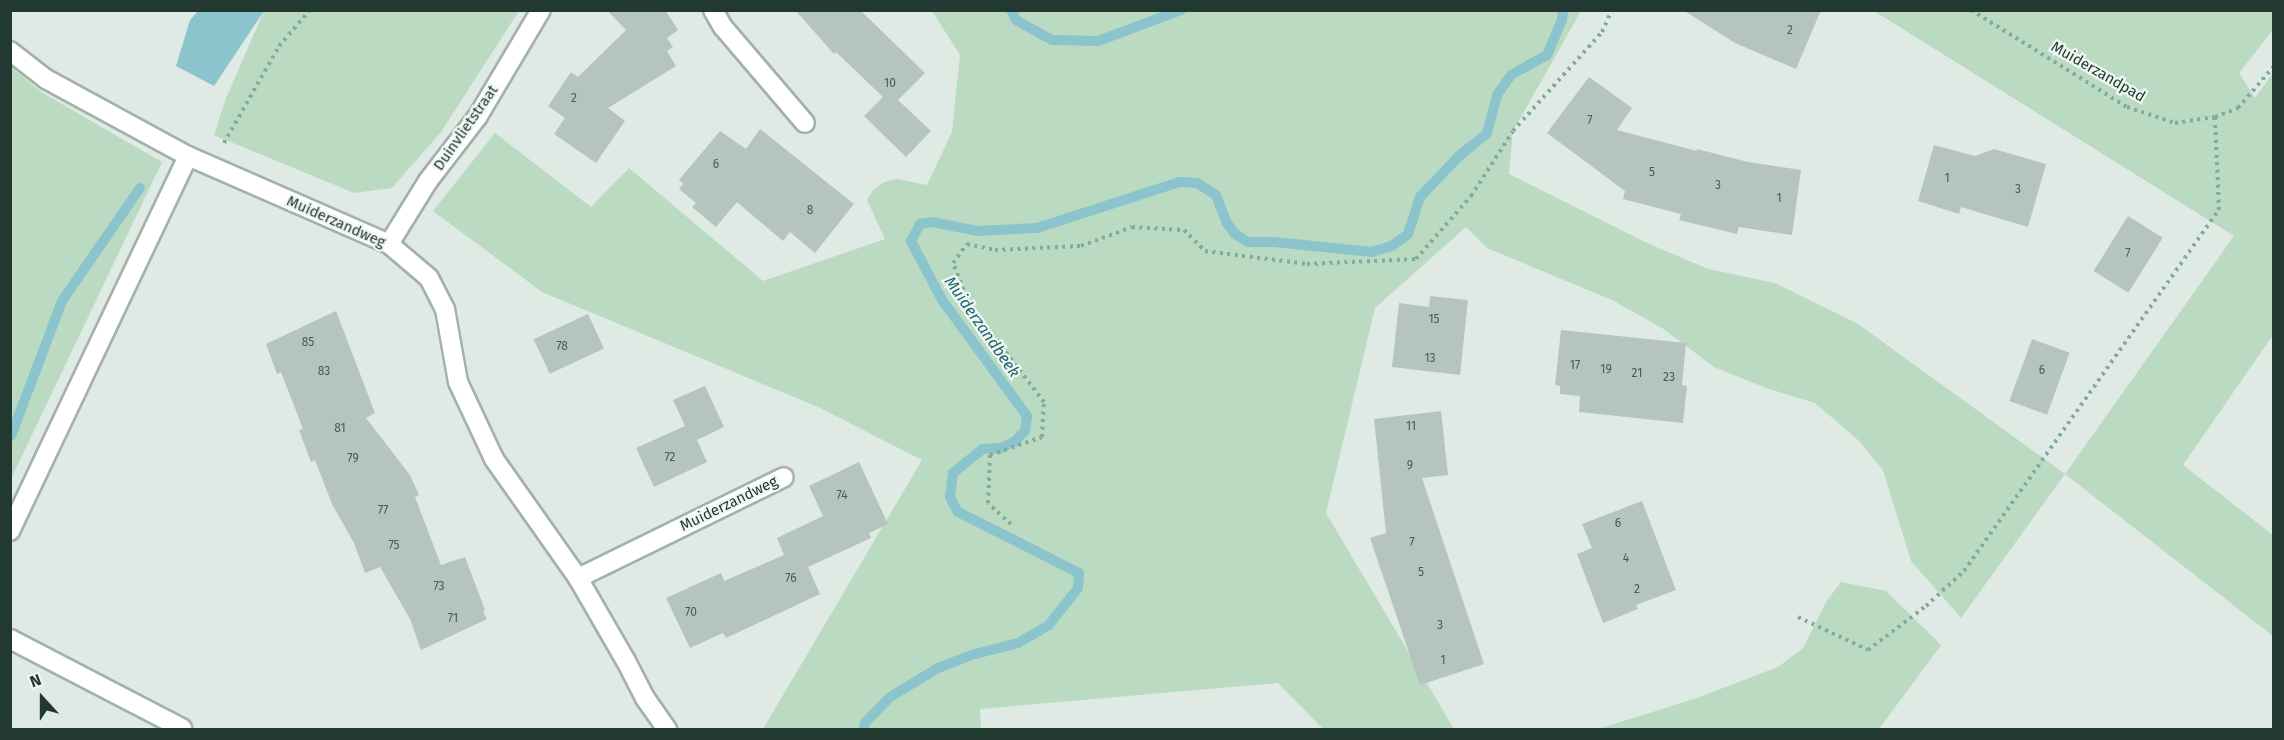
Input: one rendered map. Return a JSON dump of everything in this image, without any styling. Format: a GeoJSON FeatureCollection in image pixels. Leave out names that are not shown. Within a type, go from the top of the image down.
{"type":"FeatureCollection","features":[{"type":"Feature","properties":{"kind":"street","name":"Duinvlietstraat"},"geometry":{"type":"LineString","coordinates":[[389,244],[428,181],[478,116],[541,10]]}},
{"type":"Feature","properties":{"kind":"street"},"geometry":{"type":"LineString","coordinates":[[713,10],[723,27],[805,123]]}},
{"type":"Feature","properties":{"kind":"street","name":"Muiderzandweg"},"geometry":{"type":"LineString","coordinates":[[10,51],[46,79],[188,156],[389,244],[429,278],[445,309],[458,382],[494,459],[578,579],[645,698],[667,729]]}},
{"type":"Feature","properties":{"kind":"street"},"geometry":{"type":"LineString","coordinates":[[10,531],[188,156]]}},
{"type":"Feature","properties":{"kind":"street","name":"Muiderzandweg"},"geometry":{"type":"LineString","coordinates":[[578,579],[784,477]]}},
{"type":"Feature","properties":{"kind":"street"},"geometry":{"type":"LineString","coordinates":[[10,639],[182,728]]}},
{"type":"Feature","properties":{"kind":"path"},"geometry":{"type":"LineString","coordinates":[[213,167],[234,122],[279,46],[310,10]]}},
{"type":"Feature","properties":{"kind":"path"},"geometry":{"type":"LineString","coordinates":[[1011,524],[988,503],[990,455],[1042,437],[1044,402],[969,304],[953,263],[968,244],[995,250],[1081,246],[1131,227],[1184,230],[1205,251],[1307,264],[1416,259],[1471,196],[1513,131],[1602,32],[1612,10]]}},
{"type":"Feature","properties":{"kind":"path","name":"Muiderzandpad"},"geometry":{"type":"LineString","coordinates":[[1971,10],[2127,107],[2175,123],[2215,117],[2238,108],[2274,66]]}},
{"type":"Feature","properties":{"kind":"path"},"geometry":{"type":"LineString","coordinates":[[1798,617],[1868,650],[1926,606],[1964,571],[2218,210],[2215,117]]}},
{"type":"Feature","properties":{"kind":"green space"},"geometry":{"type":"Polygon","coordinates":[[[264,11],[519,11],[441,132],[392,188],[354,193],[214,135],[226,98],[264,11]]]}},
{"type":"Feature","properties":{"kind":"green space"},"geometry":{"type":"Polygon","coordinates":[[[932,11],[1581,11],[1513,131],[1509,174],[1647,243],[1708,269],[1775,283],[1858,324],[2065,474],[1961,618],[1911,561],[1883,470],[1858,440],[1815,403],[1766,388],[1714,367],[1662,328],[1612,300],[1487,248],[1466,227],[1375,308],[1326,513],[1454,729],[1323,729],[1278,683],[980,709],[981,729],[763,729],[922,460],[818,407],[542,292],[433,211],[495,133],[591,207],[629,168],[763,281],[885,239],[867,200],[874,189],[884,182],[897,179],[927,185],[952,132],[960,55],[932,11]]]}},
{"type":"Feature","properties":{"kind":"green space"},"geometry":{"type":"Polygon","coordinates":[[[1874,11],[2273,11],[2273,30],[2239,73],[2255,98],[2273,73],[2273,335],[2183,465],[2273,535],[2273,636],[2065,474],[2234,236],[1874,11]]]}},
{"type":"Feature","properties":{"kind":"green space"},"geometry":{"type":"Polygon","coordinates":[[[11,67],[41,92],[162,162],[11,479],[11,67]]]}},
{"type":"Feature","properties":{"kind":"green space"},"geometry":{"type":"Polygon","coordinates":[[[1841,582],[1886,591],[1941,645],[1879,729],[1598,729],[1694,699],[1778,667],[1803,648],[1826,602],[1841,582]]]}},
{"type":"Feature","properties":{"kind":"water"},"geometry":{"type":"Polygon","coordinates":[[[198,11],[264,11],[214,86],[176,66],[190,20],[198,11]]]}},
{"type":"Feature","properties":{"kind":"building"},"geometry":{"type":"Polygon","coordinates":[[[607,10],[665,10],[678,30],[667,38],[673,47],[667,51],[676,66],[608,108],[625,121],[596,163],[554,134],[565,118],[548,106],[571,72],[578,77],[626,30],[607,10]]]}},
{"type":"Feature","properties":{"kind":"building"},"geometry":{"type":"Polygon","coordinates":[[[795,10],[860,10],[925,73],[898,100],[931,131],[906,157],[864,116],[883,97],[836,52],[834,54],[795,10]]]}},
{"type":"Feature","properties":{"kind":"building"},"geometry":{"type":"Polygon","coordinates":[[[1683,10],[1821,10],[1796,69],[1735,43],[1683,10]]]}},
{"type":"Feature","properties":{"kind":"building"},"geometry":{"type":"Polygon","coordinates":[[[1589,77],[1632,108],[1617,130],[1697,151],[1697,149],[1748,162],[1801,170],[1792,235],[1739,227],[1737,234],[1679,220],[1681,214],[1623,199],[1625,191],[1547,133],[1589,77]]]}},
{"type":"Feature","properties":{"kind":"building"},"geometry":{"type":"Polygon","coordinates":[[[760,129],[854,204],[815,253],[790,232],[783,241],[737,202],[716,227],[692,207],[696,203],[679,189],[683,184],[679,180],[720,131],[746,149],[760,129]]]}},
{"type":"Feature","properties":{"kind":"building"},"geometry":{"type":"Polygon","coordinates":[[[1934,145],[1975,156],[1994,149],[2046,164],[2028,227],[1961,207],[1959,214],[1918,201],[1934,145]]]}},
{"type":"Feature","properties":{"kind":"building"},"geometry":{"type":"Polygon","coordinates":[[[2128,216],[2163,238],[2128,293],[2094,271],[2128,216]]]}},
{"type":"Feature","properties":{"kind":"building"},"geometry":{"type":"Polygon","coordinates":[[[1430,296],[1468,300],[1460,375],[1392,367],[1399,303],[1429,307],[1430,296]]]}},
{"type":"Feature","properties":{"kind":"building"},"geometry":{"type":"Polygon","coordinates":[[[336,311],[375,413],[366,418],[410,475],[419,495],[415,497],[441,565],[465,557],[485,610],[483,611],[487,619],[421,650],[410,619],[380,567],[365,573],[354,543],[332,504],[315,460],[311,462],[299,430],[303,429],[281,372],[277,374],[266,344],[336,311]]]}},
{"type":"Feature","properties":{"kind":"building"},"geometry":{"type":"Polygon","coordinates":[[[588,314],[604,348],[550,374],[534,339],[588,314]]]}},
{"type":"Feature","properties":{"kind":"building"},"geometry":{"type":"Polygon","coordinates":[[[1561,330],[1686,343],[1682,385],[1687,386],[1683,423],[1579,412],[1580,396],[1560,394],[1560,386],[1555,385],[1561,330]]]}},
{"type":"Feature","properties":{"kind":"building"},"geometry":{"type":"Polygon","coordinates":[[[2032,339],[2070,353],[2047,415],[2009,401],[2032,339]]]}},
{"type":"Feature","properties":{"kind":"building"},"geometry":{"type":"Polygon","coordinates":[[[705,386],[724,427],[697,440],[707,462],[654,487],[636,448],[685,426],[673,400],[705,386]]]}},
{"type":"Feature","properties":{"kind":"building"},"geometry":{"type":"Polygon","coordinates":[[[1441,411],[1448,475],[1422,478],[1484,664],[1420,685],[1370,538],[1386,533],[1374,419],[1441,411]]]}},
{"type":"Feature","properties":{"kind":"building"},"geometry":{"type":"Polygon","coordinates":[[[859,462],[888,524],[869,533],[871,538],[808,567],[820,594],[726,638],[723,633],[690,648],[666,598],[721,573],[724,581],[784,555],[777,538],[823,516],[809,486],[859,462]]]}},
{"type":"Feature","properties":{"kind":"building"},"geometry":{"type":"Polygon","coordinates":[[[1642,501],[1676,590],[1636,605],[1638,609],[1603,623],[1577,554],[1592,548],[1582,524],[1642,501]]]}},
{"type":"Feature","properties":{"kind":"waterway","name":"Muiderzandbeek"},"geometry":{"type":"LineString","coordinates":[[1011,10],[1016,20],[1052,40],[1098,41],[1181,10]]}},
{"type":"Feature","properties":{"kind":"waterway","name":"Muiderzandbeek"},"geometry":{"type":"LineString","coordinates":[[863,730],[865,723],[890,697],[938,668],[975,654],[1018,643],[1048,626],[1078,588],[1079,573],[958,512],[950,497],[953,473],[983,449],[1001,448],[1014,442],[1025,431],[1027,416],[942,300],[911,241],[920,224],[932,222],[978,231],[1037,228],[1179,182],[1197,183],[1216,195],[1227,223],[1235,234],[1248,242],[1274,242],[1372,252],[1392,246],[1408,234],[1420,197],[1459,156],[1487,133],[1497,95],[1511,75],[1547,55],[1562,20],[1563,10]]}},
{"type":"Feature","properties":{"kind":"waterway"},"geometry":{"type":"LineString","coordinates":[[11,436],[62,301],[140,188]]}}]}
